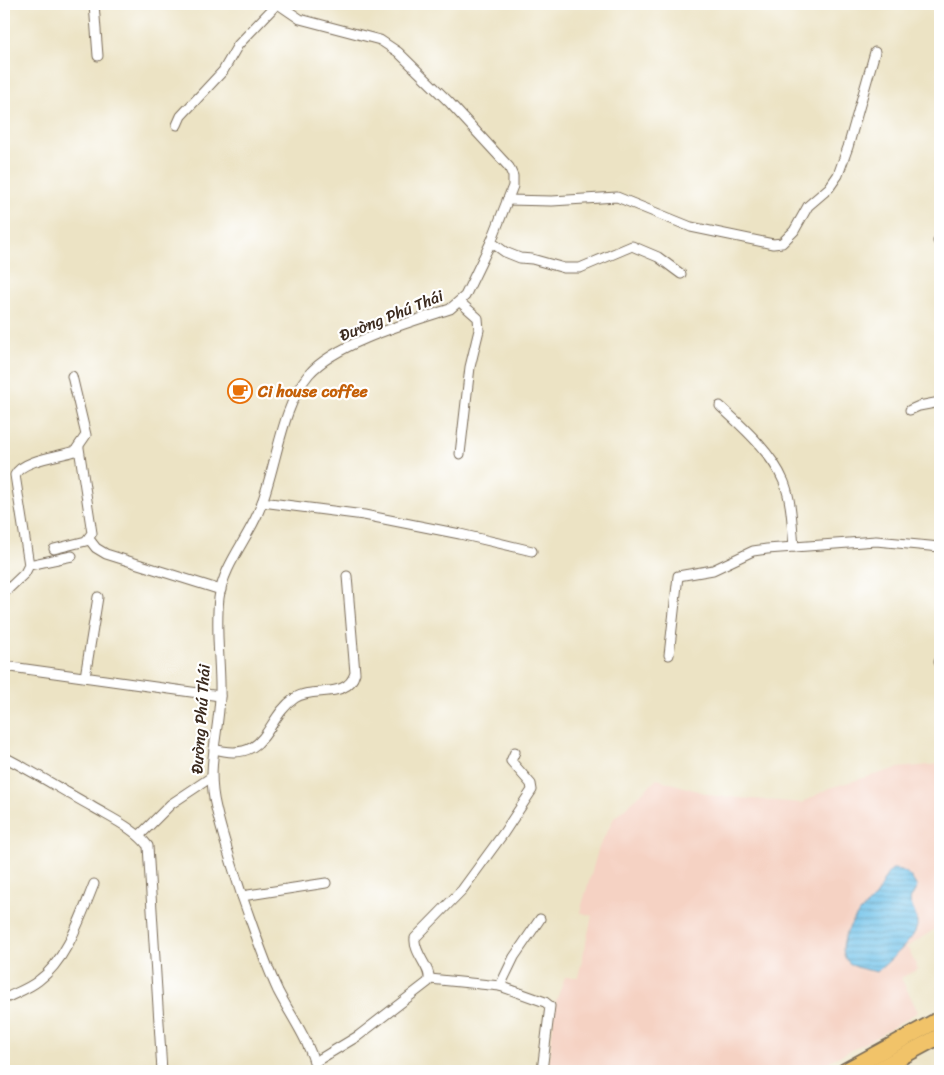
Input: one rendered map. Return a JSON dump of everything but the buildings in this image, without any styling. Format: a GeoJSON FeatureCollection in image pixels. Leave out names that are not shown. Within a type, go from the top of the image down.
{"type":"FeatureCollection","features":[{"type":"Feature","properties":{"kind":"highway"},"geometry":{"type":"LineString","coordinates":[[845,1071],[940,1019]]}},
{"type":"Feature","properties":{"kind":"highway"},"geometry":{"type":"LineString","coordinates":[[875,1071],[940,1036]]}},
{"type":"Feature","properties":{"kind":"street"},"geometry":{"type":"LineString","coordinates":[[94,4],[98,56]]}},
{"type":"Feature","properties":{"kind":"street"},"geometry":{"type":"LineString","coordinates":[[177,125],[181,116],[228,65],[238,45],[277,4]]}},
{"type":"Feature","properties":{"kind":"street","name":"Đường Phú Thái"},"geometry":{"type":"LineString","coordinates":[[277,4],[300,19],[380,40],[398,52],[449,102],[509,167],[513,176],[512,186],[492,242],[465,296],[460,302],[450,309],[389,329],[351,346],[330,357],[310,373],[296,393],[262,502],[228,570],[221,590],[218,614],[220,696],[210,778],[226,848],[257,941],[279,991],[301,1028],[317,1071]]}},
{"type":"Feature","properties":{"kind":"street"},"geometry":{"type":"LineString","coordinates":[[507,200],[552,201],[616,197],[690,227],[773,244],[782,243],[799,225],[808,206],[829,188],[838,175],[848,147],[875,52]]}},
{"type":"Feature","properties":{"kind":"street"},"geometry":{"type":"LineString","coordinates":[[492,242],[505,252],[520,258],[532,258],[564,268],[580,268],[632,246],[658,257],[681,274]]}},
{"type":"Feature","properties":{"kind":"street"},"geometry":{"type":"LineString","coordinates":[[460,302],[478,318],[479,330],[470,367],[460,454]]}},
{"type":"Feature","properties":{"kind":"street"},"geometry":{"type":"LineString","coordinates":[[72,376],[86,433],[79,448],[93,528],[89,539]]}},
{"type":"Feature","properties":{"kind":"street"},"geometry":{"type":"LineString","coordinates":[[910,410],[919,406],[940,402]]}},
{"type":"Feature","properties":{"kind":"street"},"geometry":{"type":"LineString","coordinates":[[720,406],[743,428],[774,464],[784,482],[789,501],[794,546]]}},
{"type":"Feature","properties":{"kind":"street"},"geometry":{"type":"LineString","coordinates":[[4,593],[25,573],[28,566],[16,474],[30,463],[79,448]]}},
{"type":"Feature","properties":{"kind":"street"},"geometry":{"type":"LineString","coordinates":[[262,502],[364,515],[460,534],[532,551]]}},
{"type":"Feature","properties":{"kind":"street"},"geometry":{"type":"LineString","coordinates":[[54,549],[89,539]]}},
{"type":"Feature","properties":{"kind":"street"},"geometry":{"type":"LineString","coordinates":[[89,539],[96,548],[106,554],[221,590]]}},
{"type":"Feature","properties":{"kind":"street"},"geometry":{"type":"LineString","coordinates":[[669,655],[677,577],[713,570],[753,551],[794,546],[876,541],[940,547]]}},
{"type":"Feature","properties":{"kind":"street"},"geometry":{"type":"LineString","coordinates":[[28,566],[72,556]]}},
{"type":"Feature","properties":{"kind":"street"},"geometry":{"type":"LineString","coordinates":[[214,749],[228,753],[246,750],[259,742],[294,699],[308,693],[342,689],[353,680],[355,673],[347,576]]}},
{"type":"Feature","properties":{"kind":"street"},"geometry":{"type":"LineString","coordinates":[[85,677],[98,597]]}},
{"type":"Feature","properties":{"kind":"street"},"geometry":{"type":"LineString","coordinates":[[4,666],[220,696]]}},
{"type":"Feature","properties":{"kind":"street"},"geometry":{"type":"LineString","coordinates":[[430,979],[417,952],[414,938],[462,890],[532,790],[531,784],[513,763],[511,758],[515,752]]}},
{"type":"Feature","properties":{"kind":"street"},"geometry":{"type":"LineString","coordinates":[[4,757],[41,776],[139,836],[148,846],[162,1071]]}},
{"type":"Feature","properties":{"kind":"street"},"geometry":{"type":"LineString","coordinates":[[139,836],[171,804],[210,778]]}},
{"type":"Feature","properties":{"kind":"street"},"geometry":{"type":"LineString","coordinates":[[242,896],[326,883]]}},
{"type":"Feature","properties":{"kind":"street"},"geometry":{"type":"LineString","coordinates":[[4,999],[39,980],[53,966],[70,938],[94,884]]}},
{"type":"Feature","properties":{"kind":"street"},"geometry":{"type":"LineString","coordinates":[[500,986],[508,968],[540,919]]}},
{"type":"Feature","properties":{"kind":"street"},"geometry":{"type":"LineString","coordinates":[[430,979],[500,986],[545,1002],[550,1006],[542,1071]]}},
{"type":"Feature","properties":{"kind":"street"},"geometry":{"type":"LineString","coordinates":[[315,1062],[373,1026],[425,987],[430,979]]}},
{"type":"Feature","properties":{"kind":"shaded area"},"geometry":{"type":"Polygon","coordinates":[[[940,764],[940,926],[907,947],[918,969],[901,978],[918,1012],[875,1038],[810,1071],[548,1071],[555,1004],[565,977],[578,977],[592,916],[580,912],[599,847],[614,818],[657,779],[715,796],[802,803],[829,788],[898,768],[940,764]]]}},
{"type":"Feature","properties":{"kind":"water"},"geometry":{"type":"Polygon","coordinates":[[[892,869],[901,870],[908,874],[917,887],[910,900],[917,920],[916,929],[908,942],[877,972],[856,967],[847,961],[844,955],[844,940],[855,918],[874,897],[892,869]]]}},
{"type":"Feature","properties":{"kind":"place","name":"Ci house coffee"},"geometry":{"type":"Point","coordinates":[240,391]}}]}
